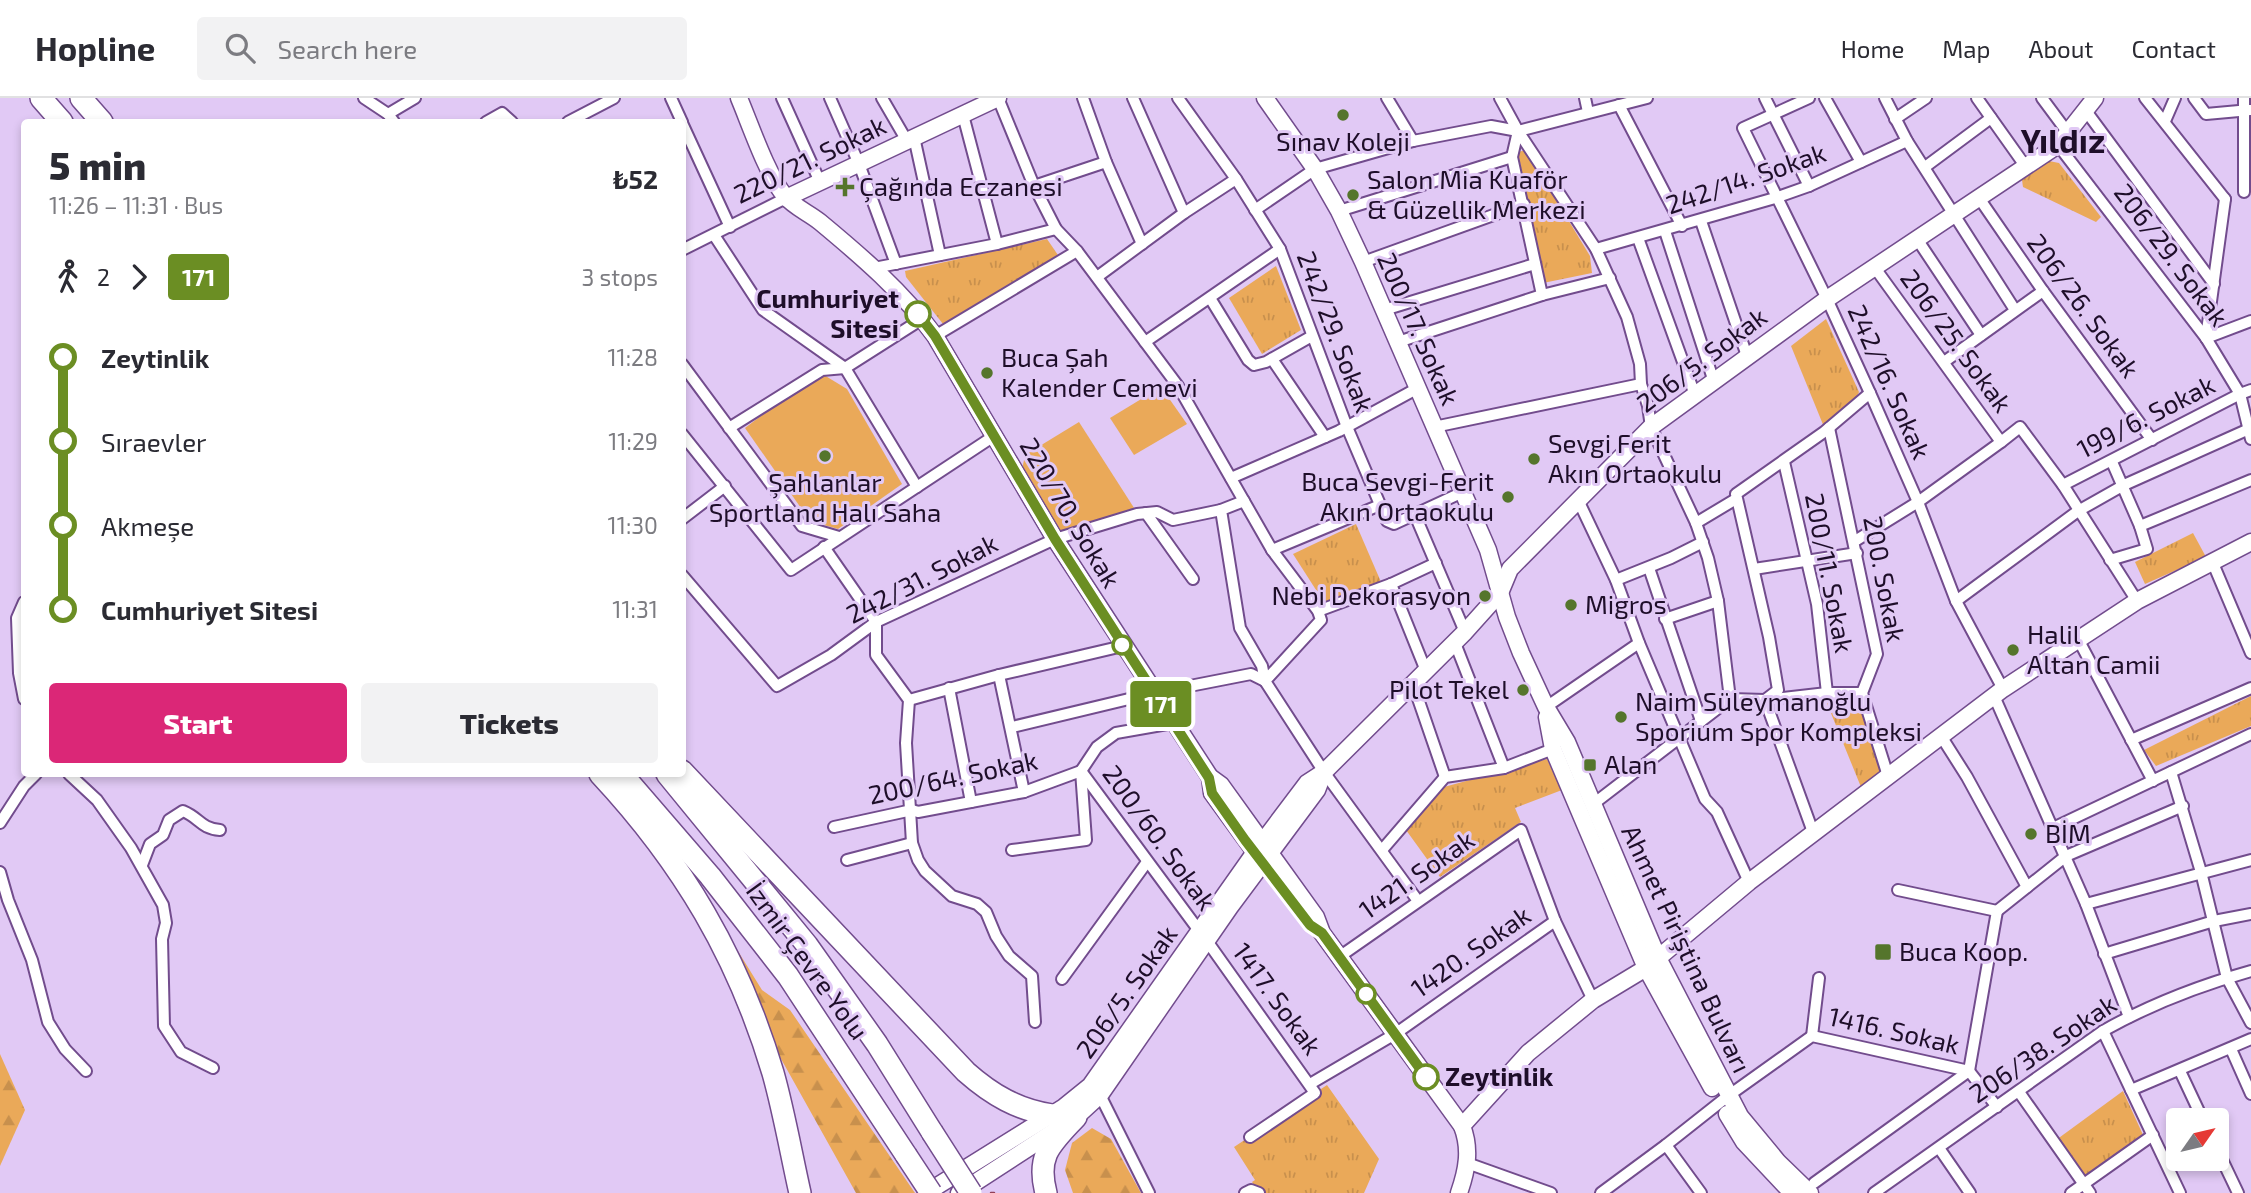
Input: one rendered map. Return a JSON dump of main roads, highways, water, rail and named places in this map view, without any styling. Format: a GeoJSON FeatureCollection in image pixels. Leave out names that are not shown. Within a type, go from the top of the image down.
{"type":"FeatureCollection","features":[{"type":"Feature","properties":{"kind":"highway"},"geometry":{"type":"LineString","coordinates":[[41,98],[59,119]]}},
{"type":"Feature","properties":{"kind":"highway"},"geometry":{"type":"LineString","coordinates":[[81,98],[99,119]]}},
{"type":"Feature","properties":{"kind":"highway"},"geometry":{"type":"LineString","coordinates":[[686,775],[966,1072],[1001,1099],[1034,1112],[1052,1115]]}},
{"type":"Feature","properties":{"kind":"highway"},"geometry":{"type":"LineString","coordinates":[[603,777],[630,805],[663,847],[706,912],[725,950],[741,984],[773,1073],[800,1193]]}},
{"type":"Feature","properties":{"kind":"highway","name":"İzmir Çevre Yolu"},"geometry":{"type":"LineString","coordinates":[[625,777],[710,876],[788,976],[929,1193]]}},
{"type":"Feature","properties":{"kind":"highway","name":"İzmir Çevre Yolu"},"geometry":{"type":"LineString","coordinates":[[669,777],[807,945],[877,1044],[971,1193]]}},
{"type":"Feature","properties":{"kind":"highway"},"geometry":{"type":"LineString","coordinates":[[1046,1193],[1041,1175],[1044,1154],[1076,1117]]}},
{"type":"Feature","properties":{"kind":"main road"},"geometry":{"type":"LineString","coordinates":[[739,98],[776,185],[786,198]]}},
{"type":"Feature","properties":{"kind":"main road","name":"200/17. Sokak"},"geometry":{"type":"LineString","coordinates":[[1265,98],[1315,169],[1339,211],[1488,550],[1500,593]]}},
{"type":"Feature","properties":{"kind":"main road","name":"220/21. Sokak"},"geometry":{"type":"LineString","coordinates":[[786,198],[963,115],[988,100]]}},
{"type":"Feature","properties":{"kind":"main road","name":"206/5. Sokak"},"geometry":{"type":"LineString","coordinates":[[959,1193],[1076,1117],[1100,1095],[1307,783],[1324,772],[1460,638],[1500,593],[1510,569],[1651,427],[1827,299],[2026,167],[2063,139],[2090,105]]}},
{"type":"Feature","properties":{"kind":"main road","name":"220/70. Sokak"},"geometry":{"type":"LineString","coordinates":[[786,198],[817,219],[874,268],[935,336],[1055,539],[1209,778],[1221,785],[1310,925],[1322,933],[1462,1126]]}},
{"type":"Feature","properties":{"kind":"main road"},"geometry":{"type":"LineString","coordinates":[[1459,1193],[1467,1163],[1467,1142],[1462,1126],[1528,1053],[1593,1000],[1652,963],[1813,832],[1998,693],[2137,601],[2251,542]]}},
{"type":"Feature","properties":{"kind":"main road","name":"Ahmet Piriştina Bulvarı"},"geometry":{"type":"LineString","coordinates":[[1500,593],[1521,653],[1546,707],[1567,742],[1652,963]]}},
{"type":"Feature","properties":{"kind":"main road","name":"Ahmet Piriştina Bulvarı"},"geometry":{"type":"LineString","coordinates":[[1546,707],[1553,749],[1652,963],[1744,1142],[1793,1193]]}},
{"type":"Feature","properties":{"kind":"main road","name":"206/5. Sokak"},"geometry":{"type":"LineString","coordinates":[[929,1193],[1052,1115],[1090,1086],[1204,937]]}},
{"type":"Feature","properties":{"kind":"main road","name":"Ahmet Piriştina Bulvarı"},"geometry":{"type":"LineString","coordinates":[[1724,1099],[1755,1136],[1812,1188]]}},
{"type":"Feature","properties":{"kind":"place","name":"Sınav Koleji"},"geometry":{"type":"Point","coordinates":[1343,115]}},
{"type":"Feature","properties":{"kind":"place","name":"Çağında Eczanesi"},"geometry":{"type":"Point","coordinates":[845,187]}},
{"type":"Feature","properties":{"kind":"place","name":"Salon Mia Kuaför & Güzellik Merkezi"},"geometry":{"type":"Point","coordinates":[1353,195]}},
{"type":"Feature","properties":{"kind":"place","name":"Cumhuriyet Sitesi"},"geometry":{"type":"Point","coordinates":[918,314]}},
{"type":"Feature","properties":{"kind":"place","name":"Buca Şah Kalender Cemevi"},"geometry":{"type":"Point","coordinates":[987,373]}},
{"type":"Feature","properties":{"kind":"place","name":"Şahlanlar Sportland Halı Saha"},"geometry":{"type":"Point","coordinates":[825,456]}},
{"type":"Feature","properties":{"kind":"place","name":"Sevgi Ferit Akın Ortaokulu"},"geometry":{"type":"Point","coordinates":[1534,459]}},
{"type":"Feature","properties":{"kind":"place","name":"Buca Sevgi-Ferit Akın Ortaokulu"},"geometry":{"type":"Point","coordinates":[1508,497]}},
{"type":"Feature","properties":{"kind":"place","name":"Nebi Dekorasyon"},"geometry":{"type":"Point","coordinates":[1485,596]}},
{"type":"Feature","properties":{"kind":"place","name":"Migros"},"geometry":{"type":"Point","coordinates":[1571,605]}},
{"type":"Feature","properties":{"kind":"place","name":"Halil Altan Camii"},"geometry":{"type":"Point","coordinates":[2013,650]}},
{"type":"Feature","properties":{"kind":"place","name":"Pilot Tekel"},"geometry":{"type":"Point","coordinates":[1523,690]}},
{"type":"Feature","properties":{"kind":"place","name":"Naim Süleymanoğlu Sporium Spor Kompleksi"},"geometry":{"type":"Point","coordinates":[1621,717]}},
{"type":"Feature","properties":{"kind":"place","name":"Alan"},"geometry":{"type":"Point","coordinates":[1590,765]}},
{"type":"Feature","properties":{"kind":"place","name":"BİM"},"geometry":{"type":"Point","coordinates":[2031,834]}},
{"type":"Feature","properties":{"kind":"place","name":"Buca Koop."},"geometry":{"type":"Point","coordinates":[1883,952]}},
{"type":"Feature","properties":{"kind":"place","name":"Zeytinlik"},"geometry":{"type":"Point","coordinates":[1426,1077]}},
{"type":"Feature","properties":{"kind":"district","name":"Yıldız"},"geometry":{"type":"Point","coordinates":[2063,141]}}]}
